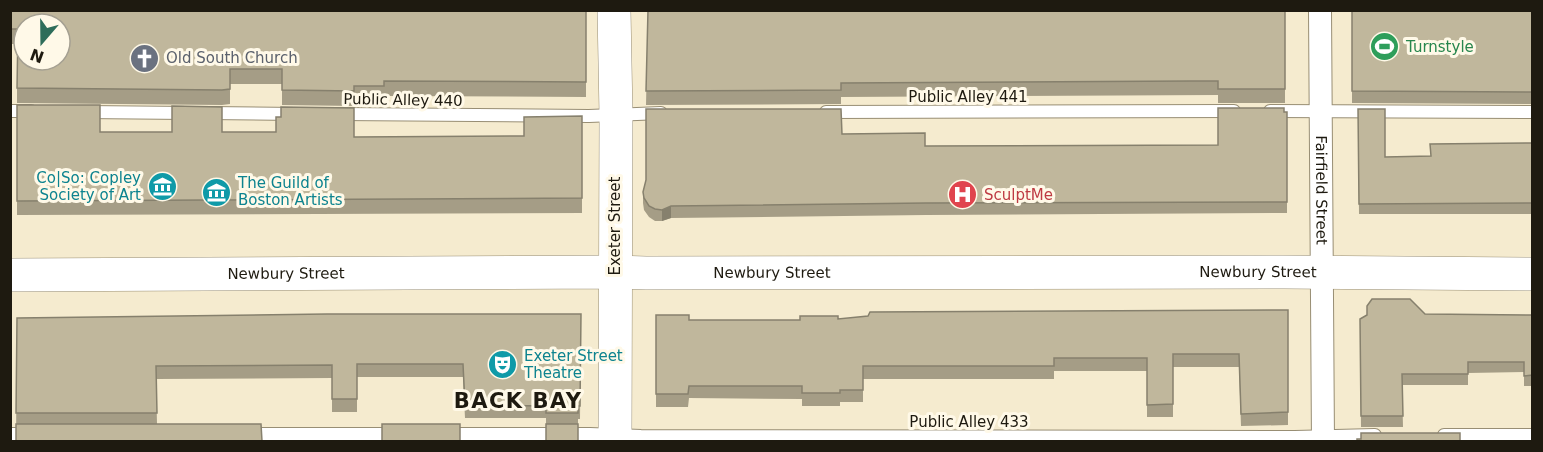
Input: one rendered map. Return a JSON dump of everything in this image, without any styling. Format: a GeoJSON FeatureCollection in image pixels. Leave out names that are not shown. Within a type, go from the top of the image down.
{"type":"FeatureCollection","features":[{"type":"Feature","properties":{"kind":"main road","name":"Exeter Street"},"geometry":{"type":"LineString","coordinates":[[615,10],[615,438]]}},
{"type":"Feature","properties":{"kind":"main road","name":"Newbury Street"},"geometry":{"type":"LineString","coordinates":[[10,274],[615,272],[1533,274]]}},
{"type":"Feature","properties":{"kind":"street","name":"Fairfield Street"},"geometry":{"type":"LineString","coordinates":[[1320,10],[1323,439]]}},
{"type":"Feature","properties":{"kind":"lane"},"geometry":{"type":"LineString","coordinates":[[10,111],[46,111]]}},
{"type":"Feature","properties":{"kind":"lane"},"geometry":{"type":"LineString","coordinates":[[70,112],[307,114]]}},
{"type":"Feature","properties":{"kind":"lane","name":"Public Alley 441"},"geometry":{"type":"LineString","coordinates":[[819,112],[1533,112]]}},
{"type":"Feature","properties":{"kind":"lane"},"geometry":{"type":"LineString","coordinates":[[616,115],[676,113]]}},
{"type":"Feature","properties":{"kind":"lane","name":"Public Alley 440"},"geometry":{"type":"LineString","coordinates":[[331,114],[616,115]]}},
{"type":"Feature","properties":{"kind":"lane"},"geometry":{"type":"LineString","coordinates":[[10,434],[46,434]]}},
{"type":"Feature","properties":{"kind":"lane"},"geometry":{"type":"LineString","coordinates":[[235,434],[412,434]]}},
{"type":"Feature","properties":{"kind":"lane","name":"Public Alley 433"},"geometry":{"type":"LineString","coordinates":[[436,434],[615,438],[653,436],[1295,437],[1323,439],[1385,435]]}},
{"type":"Feature","properties":{"kind":"lane"},"geometry":{"type":"LineString","coordinates":[[1430,435],[1533,435]]}},
{"type":"Feature","properties":{"kind":"building"},"geometry":{"type":"Polygon","coordinates":[[[10,10],[586,10],[586,82],[384,81],[384,86],[354,86],[354,91],[282,90],[282,69],[230,69],[230,89],[222,90],[17,88],[17,72],[72,72],[72,12],[12,12],[12,29],[10,29],[10,10]]]}},
{"type":"Feature","properties":{"kind":"building"},"geometry":{"type":"Polygon","coordinates":[[[648,10],[1285,10],[1285,89],[1218,89],[1218,81],[1190,81],[841,83],[841,90],[646,91],[648,10]]]}},
{"type":"Feature","properties":{"kind":"building"},"geometry":{"type":"Polygon","coordinates":[[[1352,10],[1533,10],[1533,92],[1352,91],[1352,10]]]}},
{"type":"Feature","properties":{"kind":"building"},"geometry":{"type":"Polygon","coordinates":[[[17,105],[100,105],[100,132],[172,132],[172,106],[222,107],[222,132],[276,132],[276,117],[281,117],[281,107],[354,108],[354,137],[524,136],[524,117],[582,116],[582,198],[17,201],[17,105]]]}},
{"type":"Feature","properties":{"kind":"building"},"geometry":{"type":"Polygon","coordinates":[[[1218,108],[1284,108],[1284,112],[1287,112],[1287,202],[671,206],[662,210],[649,206],[643,192],[646,180],[646,109],[841,109],[842,134],[925,133],[925,146],[1218,145],[1218,108]]]}},
{"type":"Feature","properties":{"kind":"building"},"geometry":{"type":"Polygon","coordinates":[[[1358,109],[1385,109],[1385,157],[1431,156],[1430,144],[1533,143],[1533,203],[1359,204],[1358,109]]]}},
{"type":"Feature","properties":{"kind":"building"},"geometry":{"type":"Polygon","coordinates":[[[1372,299],[1410,299],[1425,314],[1533,315],[1533,375],[1524,376],[1524,362],[1468,362],[1468,374],[1402,374],[1403,416],[1361,416],[1360,319],[1367,315],[1367,306],[1372,299]]]}},
{"type":"Feature","properties":{"kind":"building"},"geometry":{"type":"Polygon","coordinates":[[[1288,310],[1288,412],[1241,414],[1239,354],[1173,354],[1173,404],[1147,405],[1147,358],[1054,358],[1054,366],[863,366],[863,390],[840,390],[840,393],[802,393],[802,386],[689,386],[688,394],[656,394],[656,315],[689,315],[689,320],[800,320],[800,316],[838,316],[838,319],[868,316],[870,312],[1288,310]]]}},
{"type":"Feature","properties":{"kind":"building"},"geometry":{"type":"Polygon","coordinates":[[[327,314],[581,314],[578,413],[546,413],[546,406],[465,405],[463,364],[357,364],[357,399],[332,399],[332,365],[156,366],[157,413],[16,413],[17,318],[327,314]]]}},
{"type":"Feature","properties":{"kind":"building"},"geometry":{"type":"Polygon","coordinates":[[[16,424],[261,424],[262,441],[16,441],[16,424]]]}},
{"type":"Feature","properties":{"kind":"building"},"geometry":{"type":"Polygon","coordinates":[[[382,424],[460,424],[460,441],[382,441],[382,424]]]}},
{"type":"Feature","properties":{"kind":"building"},"geometry":{"type":"Polygon","coordinates":[[[546,424],[578,424],[578,441],[546,441],[546,424]]]}},
{"type":"Feature","properties":{"kind":"building"},"geometry":{"type":"Polygon","coordinates":[[[1361,433],[1460,433],[1460,441],[1357,441],[1361,439],[1361,433]]]}},
{"type":"Feature","properties":{"kind":"place","name":"Turnstyle"},"geometry":{"type":"Point","coordinates":[1385,47]}},
{"type":"Feature","properties":{"kind":"place","name":"Old South Church"},"geometry":{"type":"Point","coordinates":[145,58]}},
{"type":"Feature","properties":{"kind":"place","name":"Co|So: Copley Society of Art"},"geometry":{"type":"Point","coordinates":[162,187]}},
{"type":"Feature","properties":{"kind":"place","name":"The Guild of Boston Artists"},"geometry":{"type":"Point","coordinates":[217,192]}},
{"type":"Feature","properties":{"kind":"place","name":"SculptMe"},"geometry":{"type":"Point","coordinates":[963,195]}},
{"type":"Feature","properties":{"kind":"place","name":"Exeter Street Theatre"},"geometry":{"type":"Point","coordinates":[503,365]}},
{"type":"Feature","properties":{"kind":"district","name":"BACK BAY"},"geometry":{"type":"Point","coordinates":[518,401]}}]}
